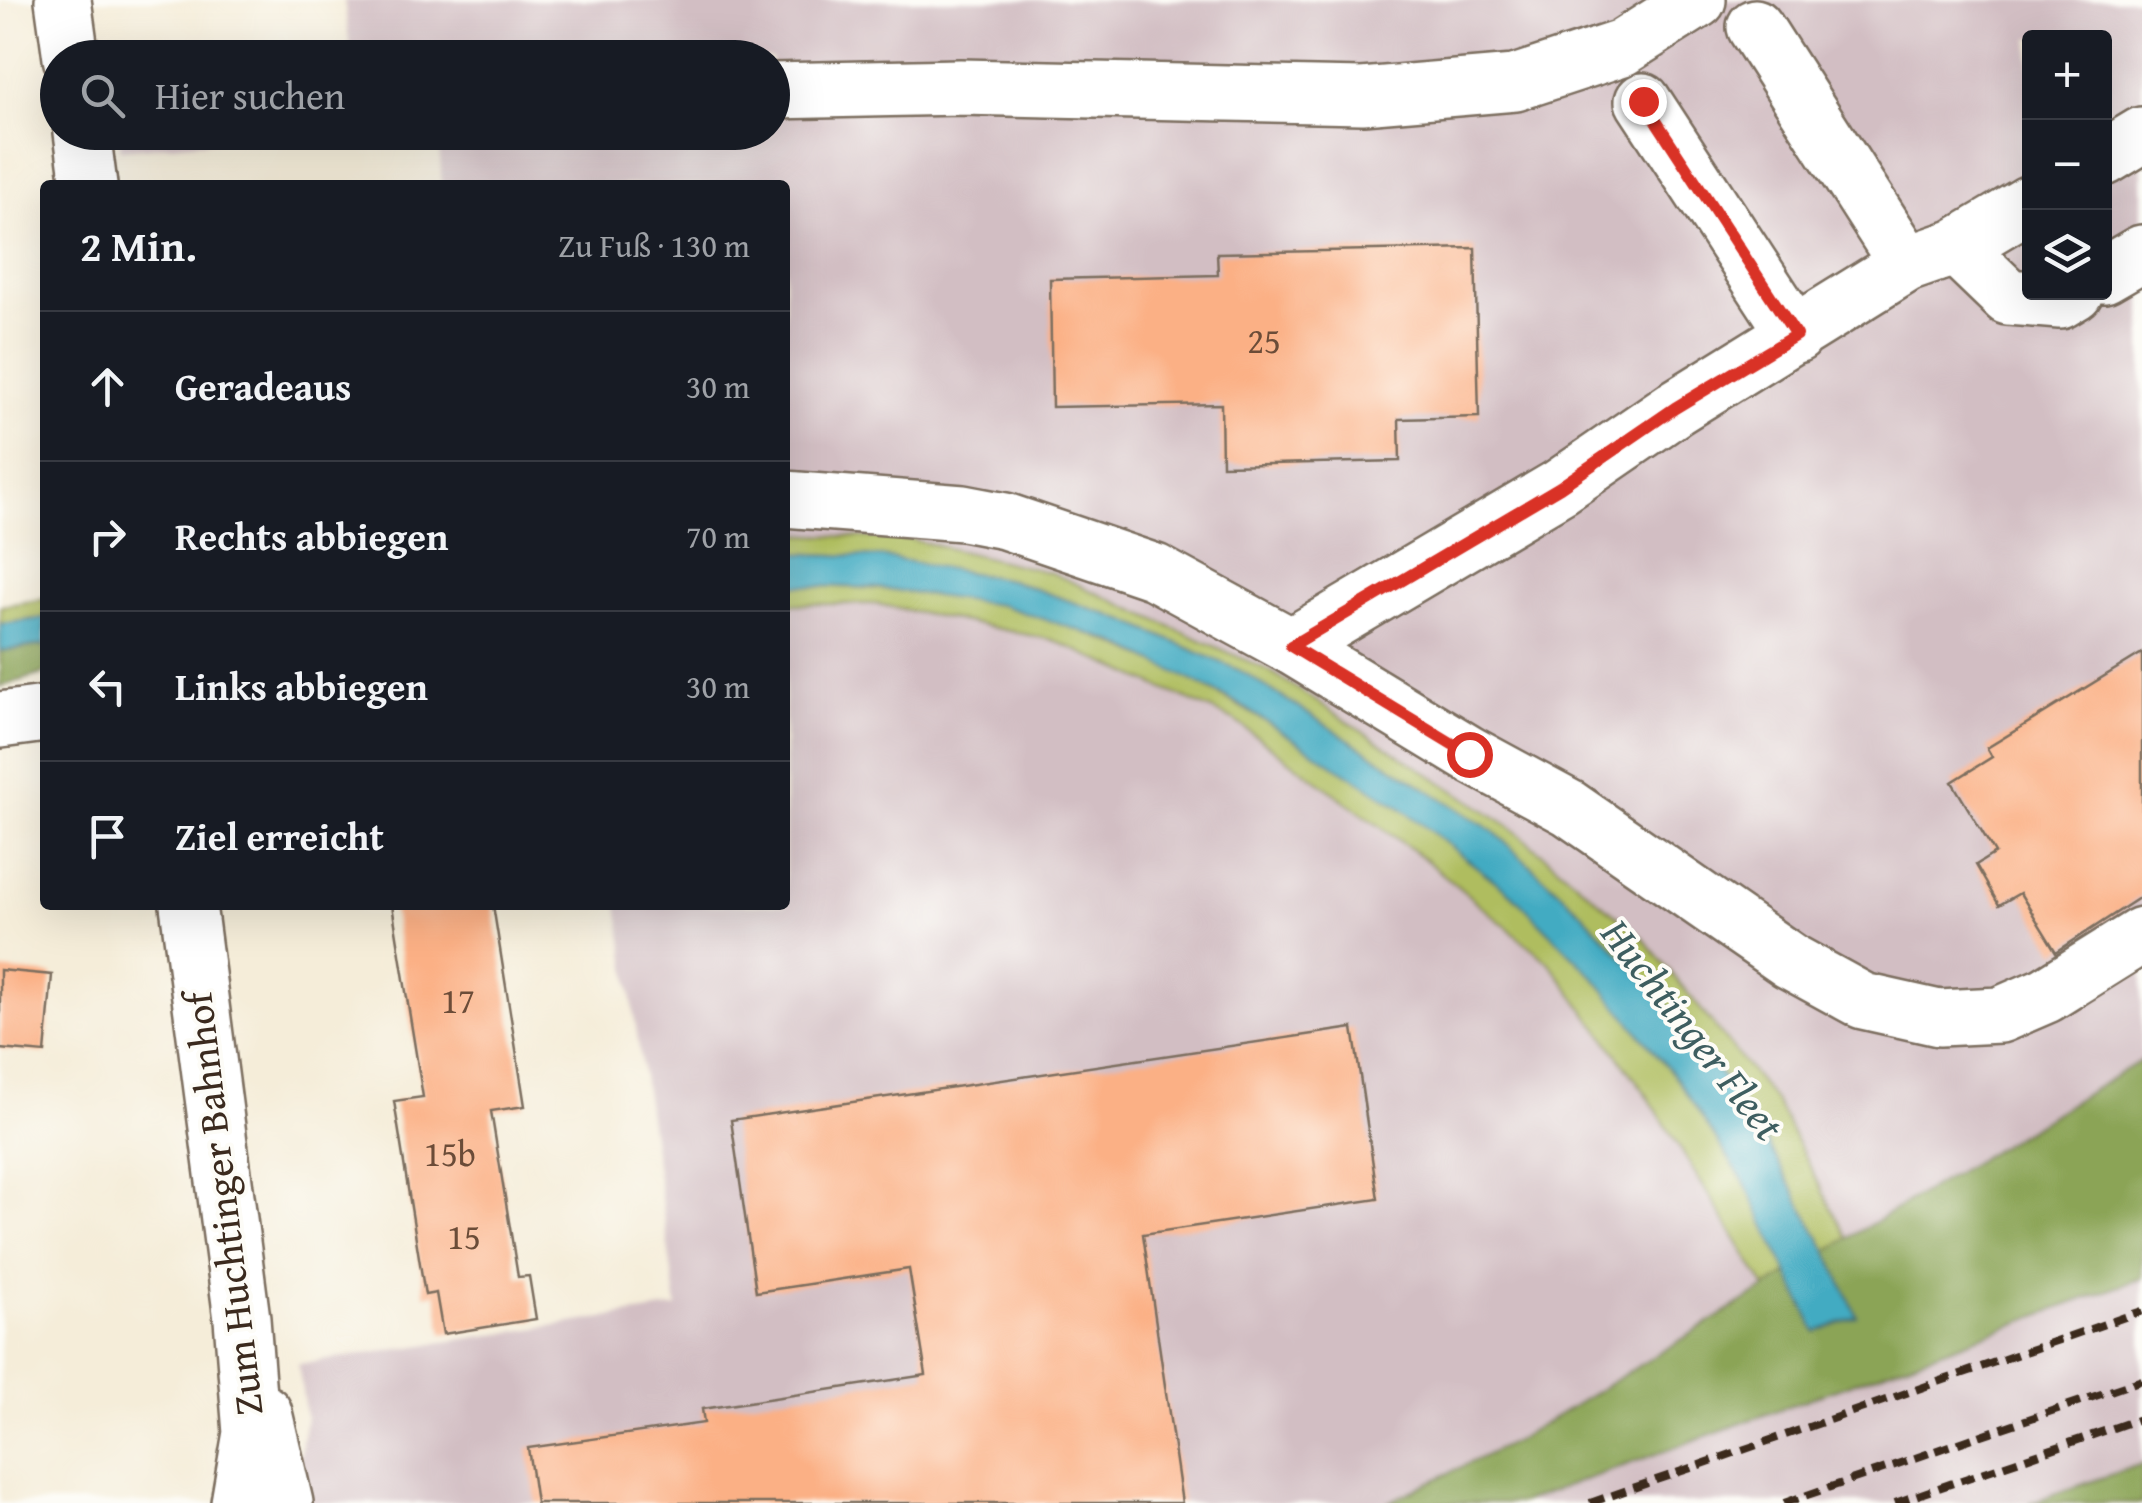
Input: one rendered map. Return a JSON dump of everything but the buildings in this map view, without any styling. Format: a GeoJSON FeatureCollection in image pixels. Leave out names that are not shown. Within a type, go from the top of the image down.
{"type":"FeatureCollection","features":[{"type":"Feature","properties":{"kind":"street"},"geometry":{"type":"LineString","coordinates":[[63,0],[69,40]]}},
{"type":"Feature","properties":{"kind":"street"},"geometry":{"type":"LineString","coordinates":[[790,91],[960,87],[1362,96],[1516,84],[1622,48],[1698,0]]}},
{"type":"Feature","properties":{"kind":"street"},"geometry":{"type":"LineString","coordinates":[[1755,27],[1932,255],[2008,296],[2022,297]]}},
{"type":"Feature","properties":{"kind":"street"},"geometry":{"type":"LineString","coordinates":[[1643,101],[1796,335]]}},
{"type":"Feature","properties":{"kind":"street"},"geometry":{"type":"LineString","coordinates":[[2112,153],[2142,136]]}},
{"type":"Feature","properties":{"kind":"street"},"geometry":{"type":"LineString","coordinates":[[84,150],[88,180]]}},
{"type":"Feature","properties":{"kind":"street"},"geometry":{"type":"LineString","coordinates":[[1291,646],[1560,487],[1675,408],[1796,335],[2022,207]]}},
{"type":"Feature","properties":{"kind":"street"},"geometry":{"type":"LineString","coordinates":[[2112,270],[2142,253]]}},
{"type":"Feature","properties":{"kind":"street"},"geometry":{"type":"LineString","coordinates":[[790,499],[963,513],[1005,521],[1155,572],[1291,646],[1469,754],[1569,808],[1790,962],[1863,1001],[1939,1018],[2000,1015],[2046,995],[2142,935]]}},
{"type":"Feature","properties":{"kind":"street"},"geometry":{"type":"LineString","coordinates":[[0,720],[40,715]]}},
{"type":"Feature","properties":{"kind":"street","name":"Zum Huchtinger Bahnhof"},"geometry":{"type":"LineString","coordinates":[[189,910],[242,1319],[250,1433],[240,1503]]}},
{"type":"Feature","properties":{"kind":"street"},"geometry":{"type":"LineString","coordinates":[[242,1319],[285,1503]]}},
{"type":"Feature","properties":{"kind":"shaded area"},"geometry":{"type":"Polygon","coordinates":[[[344,0],[2142,0],[2142,1060],[1848,1239],[1775,1101],[1643,938],[1508,825],[1268,670],[909,539],[790,534],[790,180],[442,180],[439,150],[790,150],[790,40],[349,40],[344,0]]]}},
{"type":"Feature","properties":{"kind":"shaded area"},"geometry":{"type":"Polygon","coordinates":[[[790,604],[877,604],[1053,640],[1234,720],[1426,860],[1550,963],[1647,1095],[1766,1288],[1519,1439],[1387,1503],[292,1503],[306,1418],[298,1364],[677,1307],[619,910],[790,910],[790,604]]]}},
{"type":"Feature","properties":{"kind":"shaded area"},"geometry":{"type":"Polygon","coordinates":[[[2142,1278],[2142,1464],[2029,1503],[1521,1503],[2142,1278]]]}},
{"type":"Feature","properties":{"kind":"green space"},"geometry":{"type":"Polygon","coordinates":[[[790,534],[909,539],[1052,573],[1268,670],[1508,825],[1643,938],[1775,1101],[1848,1239],[1827,1251],[1757,1125],[1677,1015],[1577,908],[1493,831],[1241,671],[1126,621],[1010,580],[883,557],[790,553],[790,534]]]}},
{"type":"Feature","properties":{"kind":"green space"},"geometry":{"type":"Polygon","coordinates":[[[790,585],[952,596],[1004,606],[1088,633],[1167,668],[1242,708],[1394,804],[1468,857],[1579,960],[1671,1069],[1752,1196],[1789,1274],[1766,1288],[1647,1095],[1550,963],[1426,860],[1234,720],[1053,640],[877,604],[790,604],[790,585]]]}},
{"type":"Feature","properties":{"kind":"green space"},"geometry":{"type":"Polygon","coordinates":[[[40,600],[40,619],[0,624],[0,606],[40,600]]]}},
{"type":"Feature","properties":{"kind":"green space"},"geometry":{"type":"Polygon","coordinates":[[[40,646],[40,675],[0,687],[0,651],[40,646]]]}},
{"type":"Feature","properties":{"kind":"green space"},"geometry":{"type":"Polygon","coordinates":[[[2142,1060],[2142,1278],[1521,1503],[1387,1503],[1519,1439],[1789,1274],[1816,1332],[1856,1316],[1827,1251],[2142,1060]]]}},
{"type":"Feature","properties":{"kind":"green space"},"geometry":{"type":"Polygon","coordinates":[[[2142,1464],[2142,1503],[2029,1503],[2142,1464]]]}},
{"type":"Feature","properties":{"kind":"water"},"geometry":{"type":"Polygon","coordinates":[[[790,553],[883,557],[1010,580],[1126,621],[1241,671],[1493,831],[1577,908],[1677,1015],[1757,1125],[1827,1251],[1857,1316],[1816,1332],[1746,1185],[1677,1079],[1593,976],[1513,895],[1397,805],[1232,700],[1112,641],[1000,605],[877,588],[790,585],[790,553]]]}},
{"type":"Feature","properties":{"kind":"water"},"geometry":{"type":"Polygon","coordinates":[[[40,619],[40,646],[0,651],[0,624],[40,619]]]}},
{"type":"Feature","properties":{"kind":"railway"},"geometry":{"type":"LineString","coordinates":[[1590,1503],[2142,1311]]}},
{"type":"Feature","properties":{"kind":"railway"},"geometry":{"type":"LineString","coordinates":[[1784,1503],[2142,1380]]}},
{"type":"Feature","properties":{"kind":"railway"},"geometry":{"type":"LineString","coordinates":[[1895,1503],[2142,1418]]}},
{"type":"Feature","properties":{"kind":"route"},"geometry":{"type":"LineString","coordinates":[[1469,754],[1291,646],[1560,487],[1675,408],[1796,335],[1643,101]]}},
{"type":"Feature","properties":{"kind":"water label","name":"Huchtinger Fleet"},"geometry":{"type":"Point","coordinates":[1693,1029]}}]}
